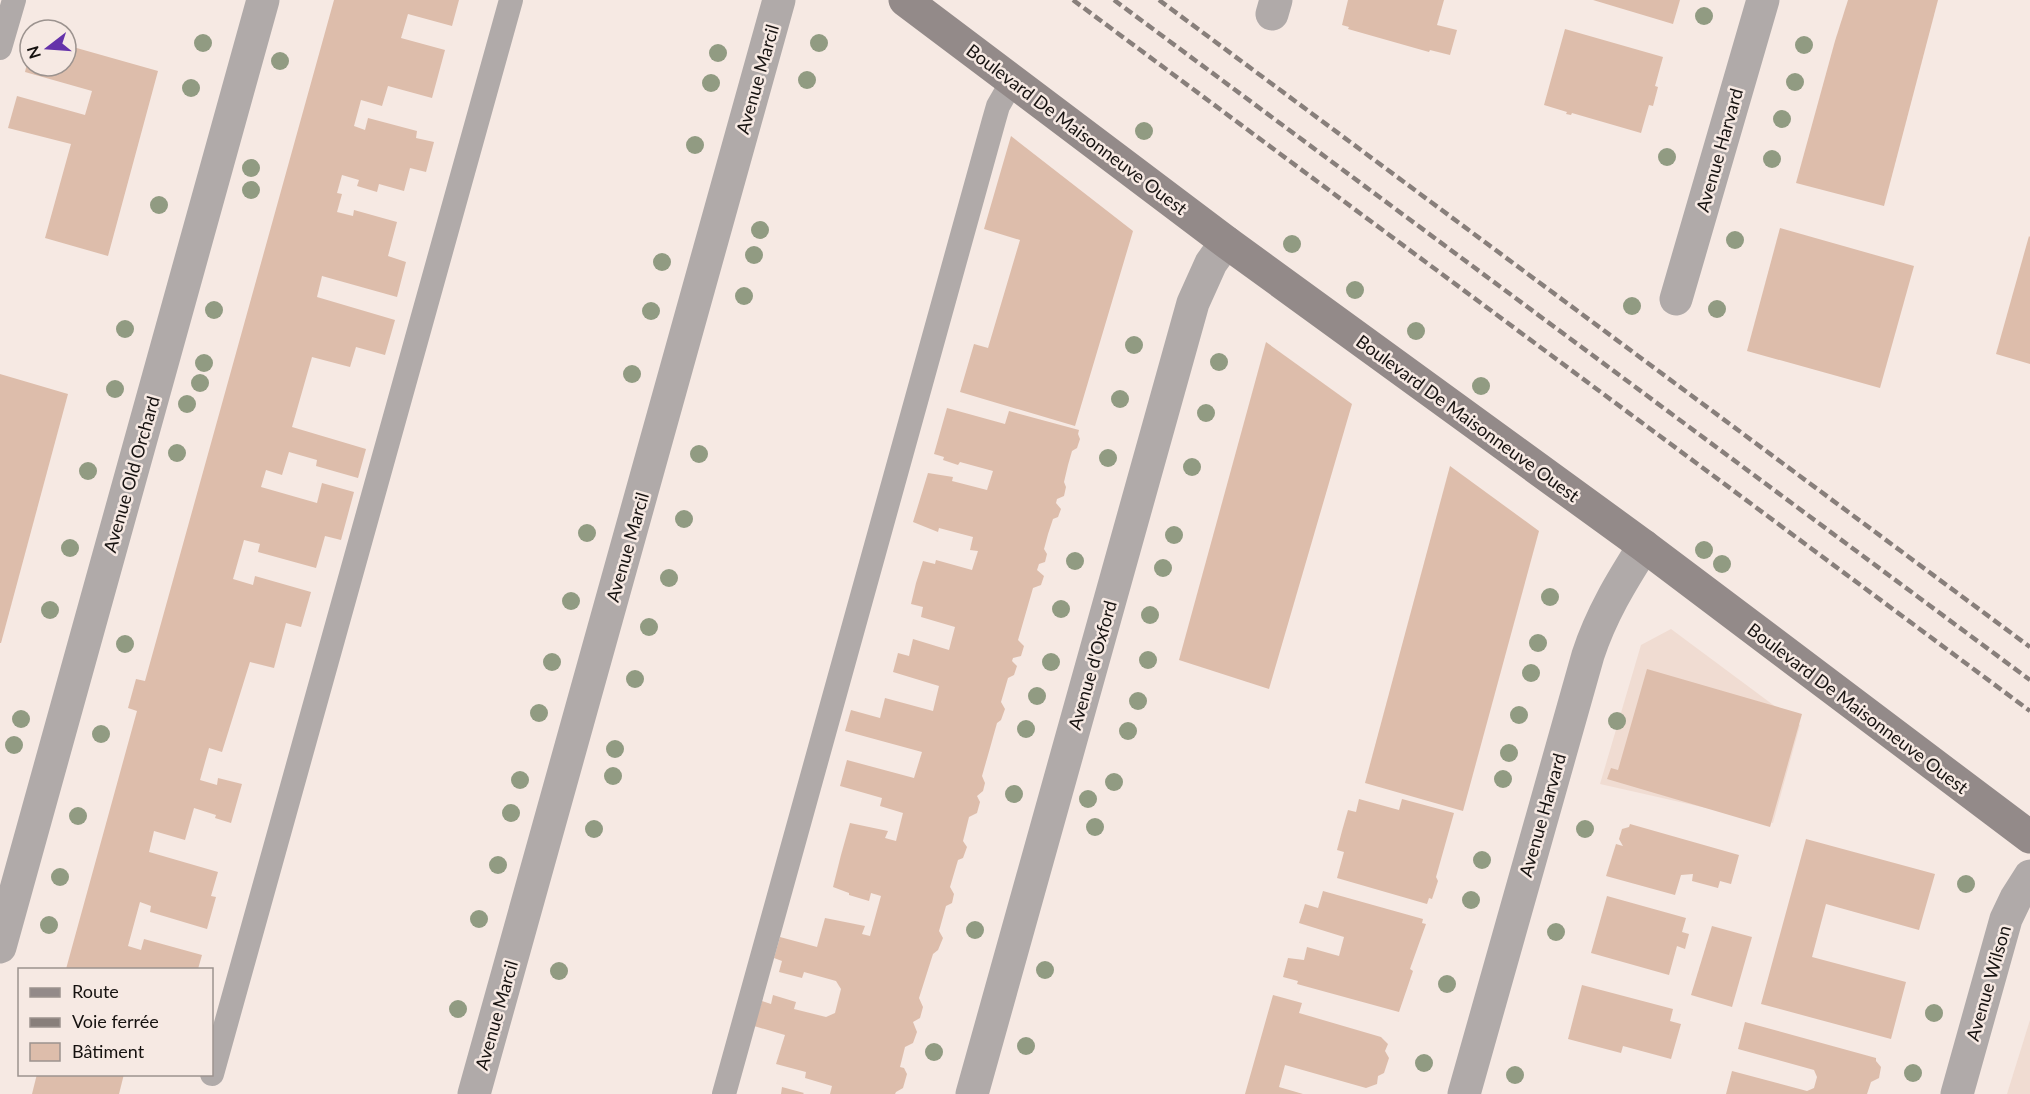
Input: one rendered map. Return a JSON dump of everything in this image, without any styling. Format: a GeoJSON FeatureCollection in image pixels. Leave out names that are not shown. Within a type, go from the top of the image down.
{"type":"FeatureCollection","features":[{"type":"Feature","properties":{"kind":"street","name":"Avenue Old Orchard"},"geometry":{"type":"LineString","coordinates":[[0,948],[263,0]]}},
{"type":"Feature","properties":{"kind":"street","name":"Avenue Marcil"},"geometry":{"type":"LineString","coordinates":[[474,1094],[779,0]]}},
{"type":"Feature","properties":{"kind":"street","name":"Boulevard De Maisonneuve Ouest"},"geometry":{"type":"LineString","coordinates":[[905,0],[1226,242],[1644,546],[2030,837]]}},
{"type":"Feature","properties":{"kind":"street","name":"Avenue Harvard"},"geometry":{"type":"LineString","coordinates":[[1676,299],[1763,0]]}},
{"type":"Feature","properties":{"kind":"street","name":"Avenue d'Oxford"},"geometry":{"type":"LineString","coordinates":[[972,1094],[1193,303],[1211,263],[1226,242]]}},
{"type":"Feature","properties":{"kind":"street","name":"Avenue Harvard"},"geometry":{"type":"LineString","coordinates":[[1464,1094],[1590,646],[1606,608],[1644,546]]}},
{"type":"Feature","properties":{"kind":"street","name":"Avenue Wilson"},"geometry":{"type":"LineString","coordinates":[[1957,1094],[2006,919],[2030,876]]}},
{"type":"Feature","properties":{"kind":"lane"},"geometry":{"type":"LineString","coordinates":[[0,48],[14,0]]}},
{"type":"Feature","properties":{"kind":"lane"},"geometry":{"type":"LineString","coordinates":[[213,1067],[511,0]]}},
{"type":"Feature","properties":{"kind":"lane"},"geometry":{"type":"LineString","coordinates":[[724,1094],[993,120],[1013,80]]}},
{"type":"Feature","properties":{"kind":"lane"},"geometry":{"type":"LineString","coordinates":[[206,1094],[210,1076]]}},
{"type":"Feature","properties":{"kind":"shaded area"},"geometry":{"type":"Polygon","coordinates":[[[1671,629],[1800,725],[1773,823],[1600,784],[1641,645],[1671,629]]]}},
{"type":"Feature","properties":{"kind":"shaded area"},"geometry":{"type":"Polygon","coordinates":[[[2030,1020],[2030,1094],[2007,1094],[2030,1020]]]}},
{"type":"Feature","properties":{"kind":"building"},"geometry":{"type":"Polygon","coordinates":[[[334,0],[459,0],[452,26],[408,14],[401,38],[445,50],[432,98],[388,86],[382,106],[361,100],[354,126],[365,130],[368,118],[417,131],[416,138],[434,142],[426,172],[410,168],[404,191],[379,184],[377,192],[357,186],[359,180],[342,175],[337,193],[342,194],[337,212],[353,216],[354,210],[397,222],[388,256],[406,262],[397,297],[322,276],[317,297],[395,320],[385,355],[356,347],[350,367],[312,357],[292,427],[366,449],[358,478],[316,466],[317,460],[289,452],[282,475],[266,470],[261,487],[317,503],[322,483],[354,492],[341,540],[325,536],[316,568],[258,552],[260,544],[244,540],[233,579],[253,585],[255,576],[311,592],[301,627],[286,623],[274,668],[250,662],[222,752],[209,748],[200,780],[217,785],[218,778],[242,784],[231,823],[194,808],[185,840],[154,831],[149,852],[218,872],[211,896],[216,897],[207,929],[150,912],[151,906],[140,902],[128,946],[141,950],[144,939],[202,955],[198,968],[66,968],[137,711],[128,708],[136,679],[145,681],[334,0]]]}},
{"type":"Feature","properties":{"kind":"building"},"geometry":{"type":"Polygon","coordinates":[[[1348,0],[1444,0],[1437,25],[1457,30],[1450,55],[1430,50],[1429,52],[1348,29],[1349,27],[1342,25],[1348,0]]]}},
{"type":"Feature","properties":{"kind":"building"},"geometry":{"type":"Polygon","coordinates":[[[1593,0],[1680,0],[1673,24],[1593,0]]]}},
{"type":"Feature","properties":{"kind":"building"},"geometry":{"type":"Polygon","coordinates":[[[1848,0],[1938,0],[1884,206],[1796,183],[1848,0]]]}},
{"type":"Feature","properties":{"kind":"building"},"geometry":{"type":"Polygon","coordinates":[[[1565,29],[1663,57],[1655,86],[1658,87],[1653,106],[1649,105],[1641,133],[1572,113],[1571,115],[1566,114],[1567,112],[1544,105],[1565,29]]]}},
{"type":"Feature","properties":{"kind":"building"},"geometry":{"type":"Polygon","coordinates":[[[78,48],[158,71],[108,256],[45,238],[71,144],[8,128],[17,96],[85,115],[92,91],[46,78],[78,78],[78,48]]]}},
{"type":"Feature","properties":{"kind":"building"},"geometry":{"type":"Polygon","coordinates":[[[1011,136],[1133,231],[1075,426],[960,392],[974,344],[988,348],[1020,240],[984,229],[1011,136]]]}},
{"type":"Feature","properties":{"kind":"building"},"geometry":{"type":"Polygon","coordinates":[[[1780,228],[1914,266],[1880,388],[1747,351],[1780,228]]]}},
{"type":"Feature","properties":{"kind":"building"},"geometry":{"type":"Polygon","coordinates":[[[2030,237],[2030,364],[1996,354],[2030,237]]]}},
{"type":"Feature","properties":{"kind":"building"},"geometry":{"type":"Polygon","coordinates":[[[1266,342],[1352,404],[1269,689],[1179,660],[1266,342]]]}},
{"type":"Feature","properties":{"kind":"building"},"geometry":{"type":"Polygon","coordinates":[[[0,374],[68,394],[1,643],[0,643],[0,374]]]}},
{"type":"Feature","properties":{"kind":"building"},"geometry":{"type":"Polygon","coordinates":[[[947,408],[1005,424],[1009,411],[1079,430],[1080,439],[1077,448],[1072,451],[1068,465],[1064,496],[1057,499],[1056,503],[1061,509],[1058,517],[1053,519],[1048,534],[1044,549],[1047,554],[1045,562],[1039,564],[1037,570],[1044,576],[1041,585],[1033,588],[1018,640],[1024,646],[1021,656],[1013,658],[1012,661],[1017,666],[1014,675],[1008,678],[1001,702],[1005,709],[1001,720],[997,723],[982,776],[985,783],[983,791],[977,796],[980,802],[977,813],[969,817],[963,841],[967,847],[963,858],[958,860],[950,887],[954,894],[952,903],[946,906],[939,931],[943,938],[938,950],[933,954],[919,998],[923,1007],[920,1018],[913,1022],[917,1032],[913,1043],[905,1047],[900,1067],[904,1068],[907,1074],[903,1088],[895,1094],[830,1094],[832,1086],[805,1078],[806,1072],[776,1064],[785,1035],[754,1026],[762,1001],[771,1004],[773,995],[796,1002],[794,1009],[826,1017],[835,1013],[841,989],[836,981],[804,972],[802,978],[779,972],[782,961],[774,958],[780,937],[817,947],[825,918],[865,926],[862,934],[870,936],[881,896],[871,893],[869,901],[833,887],[841,855],[850,823],[888,831],[885,838],[896,841],[903,813],[880,806],[882,798],[840,786],[847,760],[914,778],[922,752],[845,731],[851,710],[880,718],[885,698],[933,711],[939,686],[893,672],[898,653],[909,656],[913,639],[949,650],[955,627],[921,617],[923,607],[911,604],[916,583],[923,561],[935,564],[936,560],[972,570],[978,551],[970,550],[973,537],[939,528],[938,532],[913,522],[928,473],[953,477],[952,481],[987,490],[993,471],[960,462],[958,465],[934,454],[947,408]]]}},
{"type":"Feature","properties":{"kind":"building"},"geometry":{"type":"Polygon","coordinates":[[[1450,466],[1539,531],[1463,811],[1365,783],[1450,466]]]}},
{"type":"Feature","properties":{"kind":"building"},"geometry":{"type":"Polygon","coordinates":[[[1647,669],[1802,714],[1770,827],[1607,779],[1611,768],[1618,770],[1647,669]]]}},
{"type":"Feature","properties":{"kind":"building"},"geometry":{"type":"Polygon","coordinates":[[[1359,799],[1399,810],[1402,799],[1454,813],[1436,877],[1438,881],[1432,899],[1429,898],[1427,904],[1337,878],[1344,852],[1337,850],[1342,831],[1348,810],[1356,812],[1359,799]]]}},
{"type":"Feature","properties":{"kind":"building"},"geometry":{"type":"Polygon","coordinates":[[[1630,824],[1739,855],[1731,884],[1720,881],[1718,888],[1692,881],[1693,874],[1681,875],[1675,895],[1606,876],[1616,844],[1623,846],[1619,839],[1622,829],[1629,827],[1630,824]]]}},
{"type":"Feature","properties":{"kind":"building"},"geometry":{"type":"Polygon","coordinates":[[[1806,839],[1935,874],[1919,930],[1826,904],[1812,957],[1906,982],[1891,1039],[1761,1004],[1806,839]]]}},
{"type":"Feature","properties":{"kind":"building"},"geometry":{"type":"Polygon","coordinates":[[[1323,891],[1423,919],[1422,923],[1426,924],[1410,969],[1413,971],[1399,1012],[1297,984],[1298,981],[1283,977],[1288,958],[1304,960],[1307,947],[1339,956],[1344,937],[1299,923],[1305,904],[1318,908],[1323,891]]]}},
{"type":"Feature","properties":{"kind":"building"},"geometry":{"type":"Polygon","coordinates":[[[1607,896],[1686,918],[1682,932],[1689,934],[1685,949],[1677,946],[1669,975],[1591,953],[1607,896]]]}},
{"type":"Feature","properties":{"kind":"building"},"geometry":{"type":"Polygon","coordinates":[[[1712,926],[1752,937],[1732,1007],[1691,995],[1712,926]]]}},
{"type":"Feature","properties":{"kind":"building"},"geometry":{"type":"Polygon","coordinates":[[[1582,985],[1673,1009],[1670,1021],[1681,1024],[1671,1059],[1623,1046],[1621,1053],[1568,1039],[1582,985]]]}},
{"type":"Feature","properties":{"kind":"building"},"geometry":{"type":"Polygon","coordinates":[[[1273,995],[1302,1003],[1299,1013],[1381,1037],[1388,1044],[1385,1051],[1389,1058],[1384,1073],[1378,1076],[1377,1084],[1366,1088],[1285,1065],[1279,1087],[1303,1094],[1245,1094],[1273,995]]]}},
{"type":"Feature","properties":{"kind":"building"},"geometry":{"type":"Polygon","coordinates":[[[1745,1022],[1876,1058],[1881,1067],[1879,1078],[1871,1082],[1867,1094],[1726,1094],[1732,1071],[1807,1091],[1814,1088],[1817,1077],[1814,1070],[1738,1049],[1745,1022]]]}},
{"type":"Feature","properties":{"kind":"building"},"geometry":{"type":"Polygon","coordinates":[[[36,1076],[124,1076],[119,1094],[32,1094],[36,1076]]]}},
{"type":"Feature","properties":{"kind":"building"},"geometry":{"type":"Polygon","coordinates":[[[782,1087],[804,1093],[781,1094],[782,1087]]]}},
{"type":"Feature","properties":{"kind":"railway"},"geometry":{"type":"LineString","coordinates":[[1073,0],[2030,711]]}},
{"type":"Feature","properties":{"kind":"railway"},"geometry":{"type":"LineString","coordinates":[[1114,0],[2030,680]]}},
{"type":"Feature","properties":{"kind":"railway"},"geometry":{"type":"LineString","coordinates":[[1159,0],[2030,647]]}}]}
